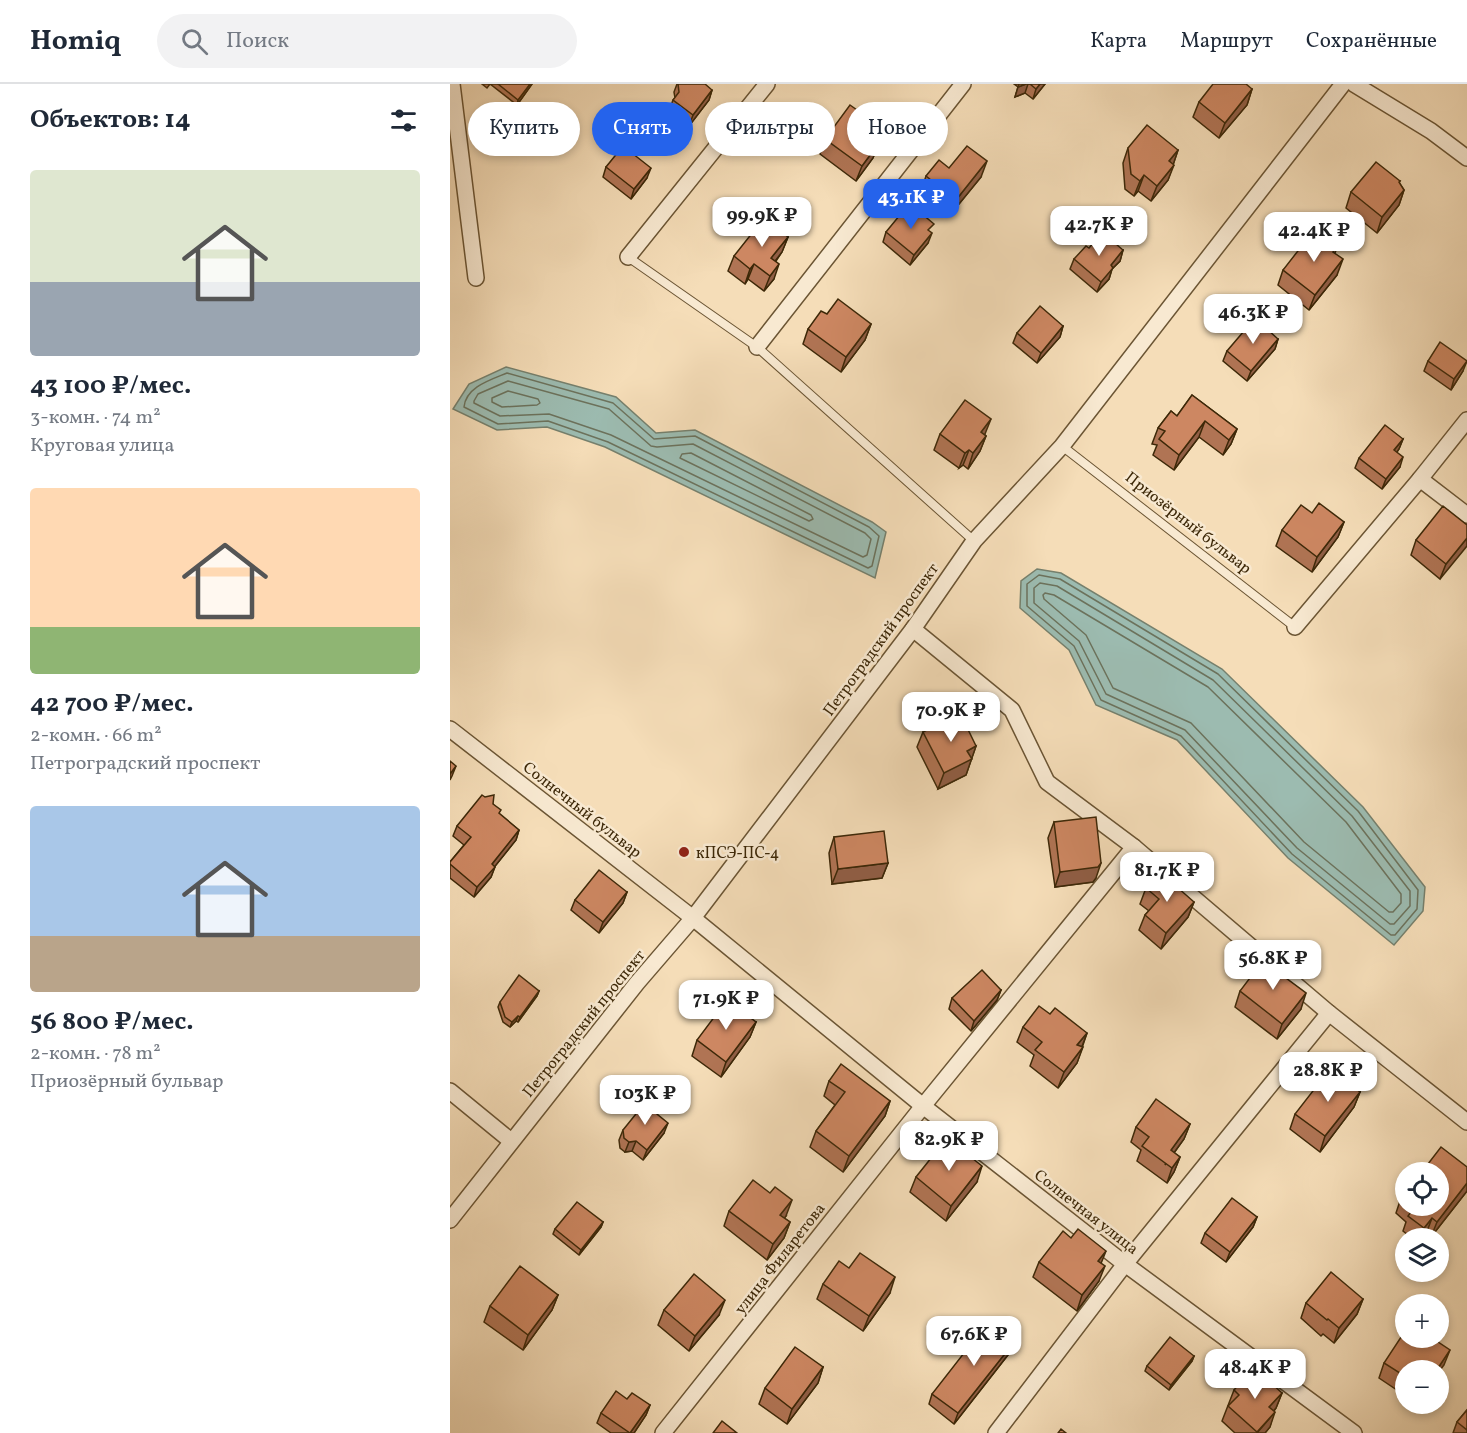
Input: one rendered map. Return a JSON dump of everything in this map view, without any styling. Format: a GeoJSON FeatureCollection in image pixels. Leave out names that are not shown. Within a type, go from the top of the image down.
{"type":"FeatureCollection","features":[{"type":"Feature","properties":{"kind":"street"},"geometry":{"type":"LineString","coordinates":[[452,84],[476,278]]}},
{"type":"Feature","properties":{"kind":"street"},"geometry":{"type":"LineString","coordinates":[[628,257],[767,84]]}},
{"type":"Feature","properties":{"kind":"street"},"geometry":{"type":"LineString","coordinates":[[757,347],[963,84]]}},
{"type":"Feature","properties":{"kind":"street","name":"Петроградский проспект"},"geometry":{"type":"LineString","coordinates":[[450,1220],[637,983],[693,918],[913,629],[974,541],[1062,446],[1343,84]]}},
{"type":"Feature","properties":{"kind":"street"},"geometry":{"type":"LineString","coordinates":[[1353,84],[1431,131],[1467,158]]}},
{"type":"Feature","properties":{"kind":"street"},"geometry":{"type":"LineString","coordinates":[[1295,627],[1467,420]]}},
{"type":"Feature","properties":{"kind":"street"},"geometry":{"type":"LineString","coordinates":[[1420,479],[1467,515]]}},
{"type":"Feature","properties":{"kind":"street"},"geometry":{"type":"LineString","coordinates":[[913,629],[1012,710],[1047,782],[1134,848],[1329,1013],[1467,1122]]}},
{"type":"Feature","properties":{"kind":"street","name":"Солнечный бульвар"},"geometry":{"type":"LineString","coordinates":[[450,729],[693,918]]}},
{"type":"Feature","properties":{"kind":"street","name":"улица Филаретова"},"geometry":{"type":"LineString","coordinates":[[663,1433],[923,1106],[1134,848]]}},
{"type":"Feature","properties":{"kind":"street","name":"Солнечная улица"},"geometry":{"type":"LineString","coordinates":[[693,918],[923,1106],[1125,1264],[1354,1433]]}},
{"type":"Feature","properties":{"kind":"street"},"geometry":{"type":"LineString","coordinates":[[996,1433],[1125,1264],[1329,1013]]}},
{"type":"Feature","properties":{"kind":"street"},"geometry":{"type":"LineString","coordinates":[[450,1091],[511,1141]]}},
{"type":"Feature","properties":{"kind":"lane"},"geometry":{"type":"LineString","coordinates":[[628,257],[757,347],[974,541]]}},
{"type":"Feature","properties":{"kind":"lane","name":"Приозёрный бульвар"},"geometry":{"type":"LineString","coordinates":[[1062,446],[1295,627]]}},
{"type":"Feature","properties":{"kind":"water"},"geometry":{"type":"Polygon","coordinates":[[[506,367],[616,397],[656,433],[695,430],[872,522],[886,532],[875,578],[605,447],[547,427],[497,430],[453,409],[469,384],[506,367]]]}},
{"type":"Feature","properties":{"kind":"water"},"geometry":{"type":"Polygon","coordinates":[[[1037,569],[1061,573],[1222,669],[1363,807],[1425,887],[1423,911],[1394,945],[1288,858],[1177,740],[1096,705],[1069,650],[1020,608],[1021,581],[1037,569]]]}},
{"type":"Feature","properties":{"kind":"building"},"geometry":{"type":"Polygon","coordinates":[[[498,84],[530,84],[518,100],[498,84]]]}},
{"type":"Feature","properties":{"kind":"building"},"geometry":{"type":"Polygon","coordinates":[[[678,84],[705,84],[712,90],[693,115],[693,102],[673,100],[679,92],[678,84]]]}},
{"type":"Feature","properties":{"kind":"building"},"geometry":{"type":"Polygon","coordinates":[[[1030,84],[1040,84],[1036,89],[1030,84]]]}},
{"type":"Feature","properties":{"kind":"building"},"geometry":{"type":"Polygon","coordinates":[[[1213,84],[1246,84],[1252,89],[1225,123],[1199,102],[1213,84]]]}},
{"type":"Feature","properties":{"kind":"building"},"geometry":{"type":"Polygon","coordinates":[[[847,109],[847,155],[835,146],[835,125],[847,109]]]}},
{"type":"Feature","properties":{"kind":"building"},"geometry":{"type":"Polygon","coordinates":[[[1147,125],[1178,150],[1169,161],[1174,165],[1157,186],[1144,175],[1140,181],[1131,174],[1128,148],[1147,125]]]}},
{"type":"Feature","properties":{"kind":"building"},"geometry":{"type":"Polygon","coordinates":[[[967,146],[987,161],[956,200],[926,176],[939,160],[949,168],[967,146]]]}},
{"type":"Feature","properties":{"kind":"building"},"geometry":{"type":"Polygon","coordinates":[[[615,156],[636,156],[651,168],[634,189],[606,167],[615,156]]]}},
{"type":"Feature","properties":{"kind":"building"},"geometry":{"type":"Polygon","coordinates":[[[848,156],[869,156],[862,166],[848,156]]]}},
{"type":"Feature","properties":{"kind":"building"},"geometry":{"type":"Polygon","coordinates":[[[1376,162],[1400,181],[1404,190],[1382,217],[1351,192],[1376,162]]]}},
{"type":"Feature","properties":{"kind":"building"},"geometry":{"type":"Polygon","coordinates":[[[910,207],[934,224],[928,230],[932,233],[914,255],[886,232],[904,210],[906,212],[910,207]]]}},
{"type":"Feature","properties":{"kind":"building"},"geometry":{"type":"Polygon","coordinates":[[[764,218],[788,237],[771,258],[779,264],[770,276],[754,264],[750,269],[734,256],[764,218]]]}},
{"type":"Feature","properties":{"kind":"building"},"geometry":{"type":"Polygon","coordinates":[[[1102,232],[1123,250],[1111,265],[1113,268],[1101,282],[1074,259],[1086,246],[1089,248],[1102,232]]]}},
{"type":"Feature","properties":{"kind":"building"},"geometry":{"type":"Polygon","coordinates":[[[1312,233],[1322,241],[1326,235],[1338,245],[1333,252],[1343,259],[1315,295],[1283,270],[1312,233]]]}},
{"type":"Feature","properties":{"kind":"building"},"geometry":{"type":"Polygon","coordinates":[[[838,299],[871,324],[846,357],[808,329],[821,311],[827,314],[838,299]]]}},
{"type":"Feature","properties":{"kind":"building"},"geometry":{"type":"Polygon","coordinates":[[[1040,306],[1063,326],[1041,353],[1017,333],[1040,306]]]}},
{"type":"Feature","properties":{"kind":"building"},"geometry":{"type":"Polygon","coordinates":[[[1255,318],[1278,339],[1251,371],[1227,351],[1255,318]]]}},
{"type":"Feature","properties":{"kind":"building"},"geometry":{"type":"Polygon","coordinates":[[[1440,342],[1467,361],[1454,379],[1428,361],[1440,342]]]}},
{"type":"Feature","properties":{"kind":"building"},"geometry":{"type":"Polygon","coordinates":[[[1192,395],[1237,429],[1229,440],[1205,421],[1179,455],[1159,439],[1165,431],[1158,428],[1171,411],[1177,416],[1192,395]]]}},
{"type":"Feature","properties":{"kind":"building"},"geometry":{"type":"Polygon","coordinates":[[[965,400],[991,419],[981,432],[986,436],[973,453],[969,450],[965,453],[940,434],[965,400]]]}},
{"type":"Feature","properties":{"kind":"building"},"geometry":{"type":"Polygon","coordinates":[[[1385,425],[1403,439],[1394,450],[1403,457],[1386,479],[1359,458],[1385,425]]]}},
{"type":"Feature","properties":{"kind":"building"},"geometry":{"type":"Polygon","coordinates":[[[1319,503],[1344,522],[1317,557],[1282,530],[1301,505],[1312,513],[1319,503]]]}},
{"type":"Feature","properties":{"kind":"building"},"geometry":{"type":"Polygon","coordinates":[[[1443,506],[1467,525],[1467,538],[1446,564],[1416,540],[1443,506]]]}},
{"type":"Feature","properties":{"kind":"building"},"geometry":{"type":"Polygon","coordinates":[[[960,713],[976,746],[967,751],[972,759],[944,773],[923,732],[960,713]]]}},
{"type":"Feature","properties":{"kind":"building"},"geometry":{"type":"Polygon","coordinates":[[[450,761],[456,766],[450,774],[450,761]]]}},
{"type":"Feature","properties":{"kind":"building"},"geometry":{"type":"Polygon","coordinates":[[[482,795],[485,797],[494,795],[493,804],[501,810],[499,813],[519,830],[492,864],[495,867],[477,887],[450,862],[471,837],[457,826],[482,795]]]}},
{"type":"Feature","properties":{"kind":"building"},"geometry":{"type":"Polygon","coordinates":[[[1096,817],[1101,863],[1098,867],[1060,872],[1054,822],[1096,817]]]}},
{"type":"Feature","properties":{"kind":"building"},"geometry":{"type":"Polygon","coordinates":[[[884,831],[888,863],[838,869],[834,837],[884,831]]]}},
{"type":"Feature","properties":{"kind":"building"},"geometry":{"type":"Polygon","coordinates":[[[599,870],[627,892],[603,922],[575,900],[599,870]]]}},
{"type":"Feature","properties":{"kind":"building"},"geometry":{"type":"Polygon","coordinates":[[[1160,872],[1194,902],[1166,933],[1145,915],[1159,899],[1146,888],[1160,872]]]}},
{"type":"Feature","properties":{"kind":"building"},"geometry":{"type":"Polygon","coordinates":[[[1268,954],[1279,963],[1274,969],[1306,993],[1282,1024],[1240,991],[1268,954]]]}},
{"type":"Feature","properties":{"kind":"building"},"geometry":{"type":"Polygon","coordinates":[[[982,970],[1001,990],[974,1021],[952,998],[982,970]]]}},
{"type":"Feature","properties":{"kind":"building"},"geometry":{"type":"Polygon","coordinates":[[[519,975],[539,991],[520,1017],[518,1016],[512,1022],[505,1017],[500,1002],[519,975]]]}},
{"type":"Feature","properties":{"kind":"building"},"geometry":{"type":"Polygon","coordinates":[[[727,1000],[756,1022],[726,1062],[697,1040],[727,1000]]]}},
{"type":"Feature","properties":{"kind":"building"},"geometry":{"type":"Polygon","coordinates":[[[1039,1006],[1050,1014],[1055,1008],[1087,1033],[1077,1045],[1083,1047],[1064,1072],[1035,1050],[1042,1042],[1023,1027],[1039,1006]]]}},
{"type":"Feature","properties":{"kind":"building"},"geometry":{"type":"Polygon","coordinates":[[[841,1064],[890,1101],[849,1156],[816,1131],[845,1092],[829,1081],[841,1064]]]}},
{"type":"Feature","properties":{"kind":"building"},"geometry":{"type":"Polygon","coordinates":[[[1330,1069],[1360,1092],[1325,1136],[1295,1114],[1330,1069]]]}},
{"type":"Feature","properties":{"kind":"building"},"geometry":{"type":"Polygon","coordinates":[[[1156,1099],[1190,1124],[1171,1150],[1180,1157],[1172,1168],[1142,1146],[1149,1137],[1136,1127],[1156,1099]]]}},
{"type":"Feature","properties":{"kind":"building"},"geometry":{"type":"Polygon","coordinates":[[[651,1103],[656,1107],[657,1114],[668,1123],[647,1150],[636,1141],[629,1142],[624,1138],[623,1130],[644,1104],[651,1103]]]}},
{"type":"Feature","properties":{"kind":"building"},"geometry":{"type":"Polygon","coordinates":[[[947,1138],[982,1166],[951,1206],[916,1177],[947,1138]]]}},
{"type":"Feature","properties":{"kind":"building"},"geometry":{"type":"Polygon","coordinates":[[[1441,1147],[1467,1167],[1467,1183],[1449,1206],[1449,1162],[1429,1162],[1441,1147]]]}},
{"type":"Feature","properties":{"kind":"building"},"geometry":{"type":"Polygon","coordinates":[[[753,1180],[770,1193],[775,1187],[792,1200],[780,1215],[790,1222],[773,1244],[729,1211],[753,1180]]]}},
{"type":"Feature","properties":{"kind":"building"},"geometry":{"type":"Polygon","coordinates":[[[1232,1198],[1257,1217],[1230,1252],[1205,1233],[1232,1198]]]}},
{"type":"Feature","properties":{"kind":"building"},"geometry":{"type":"Polygon","coordinates":[[[577,1202],[603,1222],[581,1250],[555,1229],[577,1202]]]}},
{"type":"Feature","properties":{"kind":"building"},"geometry":{"type":"Polygon","coordinates":[[[1408,1216],[1442,1216],[1437,1222],[1432,1218],[1424,1228],[1408,1216]]]}},
{"type":"Feature","properties":{"kind":"building"},"geometry":{"type":"Polygon","coordinates":[[[1078,1229],[1106,1251],[1098,1261],[1105,1266],[1082,1295],[1039,1262],[1063,1231],[1071,1238],[1078,1229]]]}},
{"type":"Feature","properties":{"kind":"building"},"geometry":{"type":"Polygon","coordinates":[[[860,1253],[895,1277],[869,1316],[823,1284],[839,1261],[849,1268],[860,1253]]]}},
{"type":"Feature","properties":{"kind":"building"},"geometry":{"type":"Polygon","coordinates":[[[520,1266],[558,1295],[528,1335],[490,1306],[520,1266]]]}},
{"type":"Feature","properties":{"kind":"building"},"geometry":{"type":"Polygon","coordinates":[[[1331,1272],[1363,1299],[1339,1328],[1306,1303],[1331,1272]]]}},
{"type":"Feature","properties":{"kind":"building"},"geometry":{"type":"Polygon","coordinates":[[[694,1274],[725,1300],[695,1336],[664,1310],[694,1274]]]}},
{"type":"Feature","properties":{"kind":"building"},"geometry":{"type":"Polygon","coordinates":[[[989,1321],[1015,1341],[958,1413],[932,1394],[989,1321]]]}},
{"type":"Feature","properties":{"kind":"building"},"geometry":{"type":"Polygon","coordinates":[[[1170,1337],[1194,1356],[1171,1385],[1147,1366],[1170,1337]]]}},
{"type":"Feature","properties":{"kind":"building"},"geometry":{"type":"Polygon","coordinates":[[[1395,1346],[1450,1350],[1443,1360],[1395,1360],[1395,1370],[1384,1363],[1395,1346]]]}},
{"type":"Feature","properties":{"kind":"building"},"geometry":{"type":"Polygon","coordinates":[[[795,1347],[823,1367],[792,1409],[765,1388],[795,1347]]]}},
{"type":"Feature","properties":{"kind":"building"},"geometry":{"type":"Polygon","coordinates":[[[1254,1367],[1282,1393],[1269,1407],[1275,1412],[1257,1432],[1228,1406],[1239,1395],[1234,1390],[1254,1367]]]}},
{"type":"Feature","properties":{"kind":"building"},"geometry":{"type":"Polygon","coordinates":[[[616,1391],[627,1399],[632,1393],[650,1405],[630,1433],[601,1413],[616,1391]]]}},
{"type":"Feature","properties":{"kind":"building"},"geometry":{"type":"Polygon","coordinates":[[[1467,1410],[1467,1430],[1457,1422],[1467,1410]]]}},
{"type":"Feature","properties":{"kind":"building"},"geometry":{"type":"Polygon","coordinates":[[[722,1421],[737,1433],[713,1433],[722,1421]]]}},
{"type":"Feature","properties":{"kind":"place","name":"кПСЭ-ПС-4"},"geometry":{"type":"Point","coordinates":[684,852]}}]}
